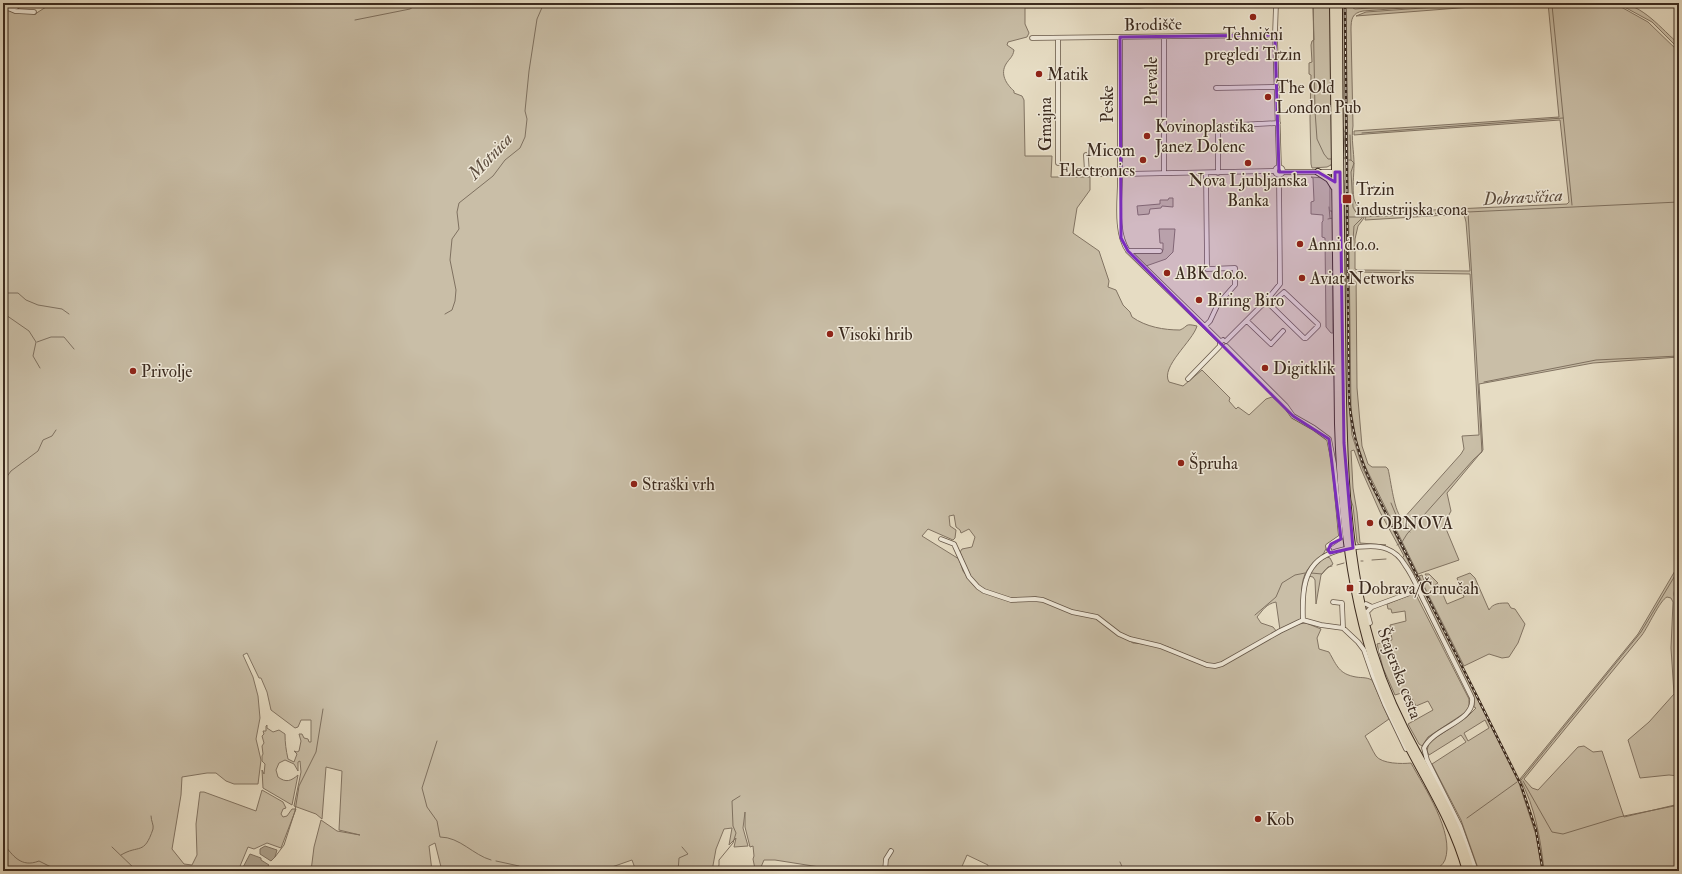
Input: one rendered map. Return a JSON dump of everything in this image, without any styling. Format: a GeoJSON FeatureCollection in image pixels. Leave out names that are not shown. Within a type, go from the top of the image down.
{"type":"FeatureCollection","features":[{"type":"Feature","properties":{"kind":"main road"},"geometry":{"type":"LineString","coordinates":[[1333,3],[1338,172],[1343,473]]}},
{"type":"Feature","properties":{"kind":"main road"},"geometry":{"type":"LineString","coordinates":[[1339,3],[1338,172],[1335,189],[1338,424],[1343,473]]}},
{"type":"Feature","properties":{"kind":"main road"},"geometry":{"type":"LineString","coordinates":[[1318,172],[1329,179],[1335,189]]}},
{"type":"Feature","properties":{"kind":"main road","name":"Štajerska cesta"},"geometry":{"type":"LineString","coordinates":[[1343,473],[1360,616],[1376,674],[1395,720],[1451,827],[1466,871]]}},
{"type":"Feature","properties":{"kind":"main road","name":"Štajerska cesta"},"geometry":{"type":"LineString","coordinates":[[1351,549],[1366,623],[1379,668],[1404,726],[1454,822],[1471,871]]}},
{"type":"Feature","properties":{"kind":"street"},"geometry":{"type":"LineString","coordinates":[[3,8],[20,5],[22,3]]}},
{"type":"Feature","properties":{"kind":"street"},"geometry":{"type":"LineString","coordinates":[[1276,3],[1275,35],[1278,87],[1279,167],[1283,172]]}},
{"type":"Feature","properties":{"kind":"street"},"geometry":{"type":"LineString","coordinates":[[8,8],[15,11],[34,12]]}},
{"type":"Feature","properties":{"kind":"street","name":"Brodišče"},"geometry":{"type":"LineString","coordinates":[[1032,38],[1275,35]]}},
{"type":"Feature","properties":{"kind":"street","name":"Peske"},"geometry":{"type":"LineString","coordinates":[[1120,37],[1120,174]]}},
{"type":"Feature","properties":{"kind":"street","name":"Prevale"},"geometry":{"type":"LineString","coordinates":[[1164,37],[1164,173]]}},
{"type":"Feature","properties":{"kind":"street","name":"Gmajna"},"geometry":{"type":"LineString","coordinates":[[1058,38],[1058,162]]}},
{"type":"Feature","properties":{"kind":"street"},"geometry":{"type":"LineString","coordinates":[[1216,88],[1278,87]]}},
{"type":"Feature","properties":{"kind":"street"},"geometry":{"type":"LineString","coordinates":[[1218,172],[1218,126],[1278,123]]}},
{"type":"Feature","properties":{"kind":"street"},"geometry":{"type":"LineString","coordinates":[[1086,155],[1087,174],[1274,171],[1279,167]]}},
{"type":"Feature","properties":{"kind":"street"},"geometry":{"type":"LineString","coordinates":[[1120,174],[1121,238],[1128,251],[1205,326],[1223,347],[1280,284],[1278,176],[1274,171]]}},
{"type":"Feature","properties":{"kind":"street"},"geometry":{"type":"LineString","coordinates":[[1278,176],[1283,172],[1338,172]]}},
{"type":"Feature","properties":{"kind":"street"},"geometry":{"type":"LineString","coordinates":[[1205,326],[1210,321],[1218,304],[1235,285],[1235,268],[1208,269],[1206,173]]}},
{"type":"Feature","properties":{"kind":"street"},"geometry":{"type":"LineString","coordinates":[[1128,251],[1160,251]]}},
{"type":"Feature","properties":{"kind":"street"},"geometry":{"type":"LineString","coordinates":[[1266,301],[1270,305],[1304,338],[1318,326],[1318,324],[1284,292],[1270,305]]}},
{"type":"Feature","properties":{"kind":"street"},"geometry":{"type":"LineString","coordinates":[[1247,321],[1271,344],[1283,331]]}},
{"type":"Feature","properties":{"kind":"street"},"geometry":{"type":"LineString","coordinates":[[1188,379],[1220,343]]}},
{"type":"Feature","properties":{"kind":"street"},"geometry":{"type":"LineString","coordinates":[[1226,343],[1286,406],[1293,416],[1329,439],[1334,464],[1341,537],[1328,546],[1330,553]]}},
{"type":"Feature","properties":{"kind":"street"},"geometry":{"type":"LineString","coordinates":[[941,539],[954,544],[969,577],[984,591],[1011,600],[1042,600],[1072,612],[1097,617],[1119,634],[1130,639],[1160,646],[1207,665],[1215,666],[1222,664],[1280,631],[1303,620],[1321,625],[1343,628],[1364,650],[1385,705],[1406,750]]}},
{"type":"Feature","properties":{"kind":"street"},"geometry":{"type":"LineString","coordinates":[[1303,620],[1302,601],[1305,578],[1315,563],[1330,553],[1351,549],[1378,547],[1386,548],[1396,555],[1406,566],[1472,698],[1471,709],[1467,715],[1431,737],[1424,748],[1427,760],[1460,826],[1476,871]]}},
{"type":"Feature","properties":{"kind":"street"},"geometry":{"type":"LineString","coordinates":[[1370,623],[1366,604],[1372,607],[1418,590]]}},
{"type":"Feature","properties":{"kind":"street"},"geometry":{"type":"LineString","coordinates":[[1333,602],[1342,603],[1343,628]]}},
{"type":"Feature","properties":{"kind":"street"},"geometry":{"type":"LineString","coordinates":[[885,871],[886,858],[891,851]]}},
{"type":"Feature","properties":{"kind":"highlighted area"},"geometry":{"type":"Polygon","coordinates":[[[1275,35],[1279,172],[1318,172],[1335,182],[1335,172],[1340,172],[1344,443],[1353,548],[1330,553],[1328,550],[1331,544],[1341,539],[1329,439],[1293,416],[1128,251],[1121,238],[1120,37],[1275,35]]]}},
{"type":"Feature","properties":{"kind":"shaded area"},"geometry":{"type":"Polygon","coordinates":[[[47,3],[1185,3],[1183,6],[1163,7],[1163,5],[1152,4],[1151,7],[1140,8],[1025,8],[1025,24],[1029,33],[1027,37],[1008,42],[1007,45],[1014,50],[1004,68],[1004,75],[1006,82],[1014,93],[1022,96],[1024,100],[1025,156],[1052,156],[1051,177],[1090,177],[1090,190],[1077,208],[1073,233],[1099,251],[1109,281],[1108,287],[1116,290],[1123,305],[1130,312],[1132,317],[1149,326],[1161,329],[1180,330],[1188,325],[1197,326],[1190,339],[1178,354],[1169,369],[1167,376],[1169,382],[1183,386],[1202,370],[1230,398],[1229,401],[1236,409],[1238,407],[1249,415],[1266,399],[1272,397],[1284,407],[1292,418],[1307,425],[1328,440],[1332,458],[1340,536],[1327,544],[1324,553],[1310,566],[1305,574],[1302,590],[1301,619],[1280,630],[1276,602],[1270,604],[1257,617],[1261,623],[1273,627],[1277,632],[1219,664],[1214,665],[1168,647],[1125,636],[1101,619],[1089,616],[1099,619],[1118,634],[1133,643],[1155,645],[1215,667],[1298,624],[1306,623],[1321,629],[1317,638],[1319,649],[1329,652],[1339,669],[1350,676],[1372,680],[1389,719],[1365,736],[1379,759],[1392,763],[1411,763],[1437,810],[1442,824],[1446,837],[1447,849],[1444,862],[1434,871],[989,871],[987,870],[988,865],[967,855],[960,871],[846,871],[837,868],[832,869],[775,860],[764,860],[761,867],[755,869],[753,846],[750,847],[745,827],[745,812],[743,828],[748,846],[734,847],[736,838],[729,845],[732,828],[724,829],[716,849],[712,871],[636,871],[632,860],[609,868],[610,871],[442,871],[435,843],[429,846],[432,871],[311,871],[314,847],[321,820],[337,831],[360,835],[339,830],[342,771],[326,767],[322,819],[316,814],[294,806],[301,772],[300,761],[298,762],[298,771],[294,764],[285,760],[279,763],[276,770],[278,777],[286,781],[293,779],[298,775],[292,805],[263,788],[262,770],[264,774],[265,764],[262,761],[262,746],[264,743],[262,736],[264,734],[263,731],[266,731],[266,726],[267,725],[267,728],[273,732],[279,730],[285,734],[288,759],[294,762],[297,754],[294,751],[299,751],[301,741],[299,734],[302,734],[304,738],[311,742],[311,720],[301,720],[298,727],[295,728],[271,710],[267,692],[247,653],[243,655],[253,677],[258,696],[260,718],[256,739],[261,760],[258,784],[234,784],[226,781],[216,773],[182,777],[181,795],[172,849],[184,864],[192,865],[197,855],[196,824],[200,792],[204,792],[256,811],[262,790],[283,802],[286,808],[283,809],[281,814],[283,817],[287,816],[292,809],[296,809],[281,848],[267,843],[254,849],[248,847],[238,871],[3,871],[3,22],[6,19],[3,13],[9,10],[35,14],[46,7],[47,3]],[[954,515],[949,516],[950,526],[956,530],[955,538],[953,540],[928,529],[922,536],[959,559],[963,571],[974,586],[1012,601],[1038,600],[1070,610],[1036,597],[1015,599],[995,594],[979,587],[969,575],[960,552],[962,549],[972,547],[975,537],[969,529],[961,533],[956,527],[954,515]]]}},
{"type":"Feature","properties":{"kind":"shaded area"},"geometry":{"type":"Polygon","coordinates":[[[1313,3],[1330,3],[1332,162],[1331,165],[1327,167],[1312,168],[1310,118],[1311,75],[1309,74],[1309,63],[1312,62],[1311,45],[1312,41],[1314,40],[1313,3]]]}},
{"type":"Feature","properties":{"kind":"shaded area"},"geometry":{"type":"Polygon","coordinates":[[[1341,3],[1344,3],[1346,158],[1344,158],[1343,163],[1345,133],[1342,125],[1341,3]]]}},
{"type":"Feature","properties":{"kind":"shaded area"},"geometry":{"type":"Polygon","coordinates":[[[1346,3],[1352,3],[1353,8],[1355,9],[1440,3],[1471,3],[1363,11],[1356,13],[1353,17],[1351,30],[1352,136],[1354,164],[1353,190],[1355,202],[1364,218],[1358,226],[1355,239],[1355,269],[1358,270],[1470,271],[1464,214],[1365,220],[1366,216],[1364,213],[1567,204],[1569,202],[1560,120],[1354,135],[1354,131],[1559,117],[1548,3],[1614,3],[1648,22],[1679,52],[1679,357],[1593,363],[1479,384],[1483,450],[1447,493],[1451,511],[1444,524],[1459,560],[1418,574],[1365,466],[1356,440],[1351,409],[1346,3]],[[1356,272],[1357,388],[1362,446],[1368,464],[1372,467],[1386,467],[1388,469],[1397,511],[1403,519],[1461,454],[1464,449],[1462,436],[1479,435],[1470,274],[1356,272]]]}},
{"type":"Feature","properties":{"kind":"shaded area"},"geometry":{"type":"Polygon","coordinates":[[[1493,3],[1523,3],[1356,16],[1366,12],[1493,3]]]}},
{"type":"Feature","properties":{"kind":"shaded area"},"geometry":{"type":"Polygon","coordinates":[[[1617,3],[1635,7],[1643,12],[1679,44],[1679,49],[1652,22],[1617,3]]]}},
{"type":"Feature","properties":{"kind":"shaded area"},"geometry":{"type":"Polygon","coordinates":[[[1311,177],[1324,178],[1330,183],[1330,211],[1332,211],[1333,221],[1333,333],[1331,333],[1326,327],[1325,238],[1322,237],[1323,215],[1311,214],[1311,202],[1314,201],[1313,178],[1311,177]]]}},
{"type":"Feature","properties":{"kind":"shaded area"},"geometry":{"type":"Polygon","coordinates":[[[1343,180],[1346,217],[1349,403],[1352,435],[1363,469],[1415,575],[1413,575],[1402,558],[1404,556],[1380,512],[1354,450],[1351,451],[1353,488],[1360,543],[1386,545],[1359,545],[1357,542],[1353,506],[1350,498],[1346,446],[1343,180]]]}},
{"type":"Feature","properties":{"kind":"shaded area"},"geometry":{"type":"Polygon","coordinates":[[[1169,198],[1173,198],[1173,207],[1162,206],[1161,208],[1150,209],[1149,214],[1138,215],[1137,206],[1160,204],[1160,200],[1168,200],[1169,198]]]}},
{"type":"Feature","properties":{"kind":"shaded area"},"geometry":{"type":"Polygon","coordinates":[[[1159,229],[1175,229],[1173,252],[1166,259],[1146,266],[1131,253],[1161,253],[1163,250],[1163,243],[1160,243],[1159,229]]]}},
{"type":"Feature","properties":{"kind":"shaded area"},"geometry":{"type":"Polygon","coordinates":[[[1327,557],[1330,558],[1333,564],[1321,575],[1316,604],[1315,580],[1313,577],[1308,576],[1321,560],[1327,557]]]}},
{"type":"Feature","properties":{"kind":"shaded area"},"geometry":{"type":"Polygon","coordinates":[[[1679,564],[1679,776],[1669,775],[1640,778],[1628,740],[1649,722],[1674,694],[1671,648],[1673,602],[1671,598],[1667,597],[1661,603],[1642,635],[1524,779],[1532,788],[1538,790],[1578,747],[1584,746],[1593,752],[1602,751],[1624,817],[1679,804],[1679,871],[1544,871],[1541,848],[1533,812],[1530,801],[1520,779],[1638,634],[1679,564]]]}},
{"type":"Feature","properties":{"kind":"shaded area"},"geometry":{"type":"Polygon","coordinates":[[[1470,573],[1475,578],[1489,610],[1500,603],[1508,603],[1511,608],[1515,609],[1525,624],[1518,643],[1509,657],[1502,658],[1489,654],[1464,666],[1419,576],[1422,575],[1425,583],[1429,582],[1425,574],[1429,574],[1438,583],[1433,586],[1439,585],[1447,604],[1464,597],[1457,578],[1470,573]]]}},
{"type":"Feature","properties":{"kind":"shaded area"},"geometry":{"type":"Polygon","coordinates":[[[1417,577],[1519,783],[1536,835],[1542,871],[1479,871],[1461,820],[1432,764],[1466,742],[1461,735],[1429,755],[1427,751],[1429,742],[1467,717],[1476,708],[1474,707],[1472,695],[1415,578],[1417,577]],[[1485,720],[1464,733],[1468,741],[1489,728],[1485,720]]]}},
{"type":"Feature","properties":{"kind":"shaded area"},"geometry":{"type":"Polygon","coordinates":[[[1415,593],[1469,699],[1469,708],[1463,714],[1428,737],[1422,746],[1419,744],[1408,724],[1433,710],[1428,701],[1416,706],[1408,691],[1395,695],[1383,668],[1377,644],[1392,640],[1390,625],[1406,621],[1405,611],[1392,613],[1391,609],[1388,609],[1387,604],[1415,593]]]}},
{"type":"Feature","properties":{"kind":"shaded area"},"geometry":{"type":"Polygon","coordinates":[[[265,846],[277,850],[275,857],[271,861],[260,854],[260,849],[265,846]]]}},
{"type":"Feature","properties":{"kind":"shaded area"},"geometry":{"type":"Polygon","coordinates":[[[250,854],[261,858],[261,860],[269,865],[264,871],[241,871],[250,854]]]}},
{"type":"Feature","properties":{"kind":"waterway"},"geometry":{"type":"LineString","coordinates":[[355,20],[410,9],[419,3]]}},
{"type":"Feature","properties":{"kind":"waterway","name":"Motnica"},"geometry":{"type":"LineString","coordinates":[[445,314],[452,310],[455,301],[456,290],[450,260],[452,239],[459,229],[457,212],[459,203],[493,176],[505,160],[520,148],[525,137],[527,119],[525,111],[529,71],[537,19],[544,3]]}},
{"type":"Feature","properties":{"kind":"waterway","name":"Dobravščica"},"geometry":{"type":"LineString","coordinates":[[1313,3],[1317,139],[1324,154],[1328,159],[1332,159]]}},
{"type":"Feature","properties":{"kind":"waterway"},"geometry":{"type":"LineString","coordinates":[[1552,5],[1572,205]]}},
{"type":"Feature","properties":{"kind":"waterway"},"geometry":{"type":"LineString","coordinates":[[1362,133],[1563,118]]}},
{"type":"Feature","properties":{"kind":"waterway"},"geometry":{"type":"LineString","coordinates":[[1350,135],[1351,160]]}},
{"type":"Feature","properties":{"kind":"waterway","name":"Dobravščica"},"geometry":{"type":"LineString","coordinates":[[1348,160],[1351,160],[1354,163],[1351,172],[1353,207],[1362,217],[1679,202]]}},
{"type":"Feature","properties":{"kind":"waterway"},"geometry":{"type":"LineString","coordinates":[[1329,207],[1330,218]]}},
{"type":"Feature","properties":{"kind":"waterway"},"geometry":{"type":"LineString","coordinates":[[1402,542],[1407,534],[1482,452],[1468,212]]}},
{"type":"Feature","properties":{"kind":"waterway"},"geometry":{"type":"LineString","coordinates":[[1349,217],[1362,217]]}},
{"type":"Feature","properties":{"kind":"waterway"},"geometry":{"type":"LineString","coordinates":[[1328,219],[1333,218]]}},
{"type":"Feature","properties":{"kind":"waterway"},"geometry":{"type":"LineString","coordinates":[[1353,240],[1354,226],[1362,218]]}},
{"type":"Feature","properties":{"kind":"waterway"},"geometry":{"type":"LineString","coordinates":[[3,293],[18,293],[26,300],[38,305],[62,309],[69,314]]}},
{"type":"Feature","properties":{"kind":"waterway"},"geometry":{"type":"LineString","coordinates":[[3,313],[29,331],[36,342],[33,356],[40,368]]}},
{"type":"Feature","properties":{"kind":"waterway"},"geometry":{"type":"LineString","coordinates":[[37,342],[51,337],[64,337],[74,349]]}},
{"type":"Feature","properties":{"kind":"waterway"},"geometry":{"type":"LineString","coordinates":[[1484,382],[1596,360],[1679,356]]}},
{"type":"Feature","properties":{"kind":"waterway"},"geometry":{"type":"LineString","coordinates":[[3,482],[11,471],[38,451],[43,440],[52,436],[56,430]]}},
{"type":"Feature","properties":{"kind":"waterway"},"geometry":{"type":"LineString","coordinates":[[1391,503],[1399,522],[1410,532]]}},
{"type":"Feature","properties":{"kind":"waterway"},"geometry":{"type":"LineString","coordinates":[[1372,560],[1386,559]]}},
{"type":"Feature","properties":{"kind":"waterway"},"geometry":{"type":"LineString","coordinates":[[1337,565],[1344,563]]}},
{"type":"Feature","properties":{"kind":"waterway"},"geometry":{"type":"LineString","coordinates":[[1311,573],[1322,574],[1328,567],[1332,566]]}},
{"type":"Feature","properties":{"kind":"waterway"},"geometry":{"type":"LineString","coordinates":[[1521,780],[1641,632],[1679,569]]}},
{"type":"Feature","properties":{"kind":"waterway"},"geometry":{"type":"LineString","coordinates":[[1255,615],[1276,597],[1282,583],[1295,575],[1305,573]]}},
{"type":"Feature","properties":{"kind":"waterway"},"geometry":{"type":"LineString","coordinates":[[1677,574],[1674,594],[1677,614],[1676,700],[1679,712]]}},
{"type":"Feature","properties":{"kind":"waterway"},"geometry":{"type":"LineString","coordinates":[[3,667],[7,661]]}},
{"type":"Feature","properties":{"kind":"waterway"},"geometry":{"type":"LineString","coordinates":[[275,857],[284,845],[295,811],[299,786],[316,752],[323,709]]}},
{"type":"Feature","properties":{"kind":"waterway"},"geometry":{"type":"LineString","coordinates":[[437,741],[422,788],[427,807],[437,821],[440,837],[454,840],[484,858],[491,860]]}},
{"type":"Feature","properties":{"kind":"waterway"},"geometry":{"type":"LineString","coordinates":[[1523,781],[1552,832],[1563,834],[1619,817],[1679,805]]}},
{"type":"Feature","properties":{"kind":"waterway"},"geometry":{"type":"LineString","coordinates":[[1467,818],[1517,782]]}},
{"type":"Feature","properties":{"kind":"waterway"},"geometry":{"type":"LineString","coordinates":[[717,871],[719,860],[733,843],[736,833],[733,826],[732,801],[740,796]]}},
{"type":"Feature","properties":{"kind":"waterway"},"geometry":{"type":"LineString","coordinates":[[121,855],[140,848],[147,843],[153,829],[151,816]]}},
{"type":"Feature","properties":{"kind":"waterway"},"geometry":{"type":"LineString","coordinates":[[3,843],[10,852],[22,862],[33,863],[39,861],[51,867],[75,871]]}},
{"type":"Feature","properties":{"kind":"waterway"},"geometry":{"type":"LineString","coordinates":[[112,847],[137,871]]}},
{"type":"Feature","properties":{"kind":"waterway"},"geometry":{"type":"LineString","coordinates":[[678,871],[679,858],[688,854],[682,847]]}},
{"type":"Feature","properties":{"kind":"waterway"},"geometry":{"type":"LineString","coordinates":[[496,861],[519,866],[527,871]]}},
{"type":"Feature","properties":{"kind":"waterway"},"geometry":{"type":"LineString","coordinates":[[1120,862],[1124,871]]}},
{"type":"Feature","properties":{"kind":"railway"},"geometry":{"type":"LineString","coordinates":[[1345,3],[1349,393],[1353,429],[1363,463],[1372,485],[1521,785],[1536,830],[1543,871]]}},
{"type":"Feature","properties":{"kind":"place","name":"Tehnični pregledi Trzin"},"geometry":{"type":"Point","coordinates":[1253,17]}},
{"type":"Feature","properties":{"kind":"place","name":"Matik"},"geometry":{"type":"Point","coordinates":[1039,74]}},
{"type":"Feature","properties":{"kind":"place","name":"The Old London Pub"},"geometry":{"type":"Point","coordinates":[1268,97]}},
{"type":"Feature","properties":{"kind":"place","name":"Kovinoplastika Janez Dolenc"},"geometry":{"type":"Point","coordinates":[1147,136]}},
{"type":"Feature","properties":{"kind":"place","name":"Micom Electronics"},"geometry":{"type":"Point","coordinates":[1143,160]}},
{"type":"Feature","properties":{"kind":"place","name":"Nova Ljubljanska Banka"},"geometry":{"type":"Point","coordinates":[1248,163]}},
{"type":"Feature","properties":{"kind":"place","name":"Trzin industrijska cona"},"geometry":{"type":"Point","coordinates":[1347,199]}},
{"type":"Feature","properties":{"kind":"place","name":"Anni d.o.o."},"geometry":{"type":"Point","coordinates":[1300,244]}},
{"type":"Feature","properties":{"kind":"place","name":"ABK d.o.o."},"geometry":{"type":"Point","coordinates":[1167,273]}},
{"type":"Feature","properties":{"kind":"place","name":"Aviat Networks"},"geometry":{"type":"Point","coordinates":[1302,278]}},
{"type":"Feature","properties":{"kind":"place","name":"Biring Biro"},"geometry":{"type":"Point","coordinates":[1199,300]}},
{"type":"Feature","properties":{"kind":"place","name":"Visoki hrib"},"geometry":{"type":"Point","coordinates":[830,334]}},
{"type":"Feature","properties":{"kind":"place","name":"Digitklik"},"geometry":{"type":"Point","coordinates":[1265,368]}},
{"type":"Feature","properties":{"kind":"place","name":"Privolje"},"geometry":{"type":"Point","coordinates":[133,371]}},
{"type":"Feature","properties":{"kind":"place","name":"Špruha"},"geometry":{"type":"Point","coordinates":[1181,463]}},
{"type":"Feature","properties":{"kind":"place","name":"Straški vrh"},"geometry":{"type":"Point","coordinates":[634,484]}},
{"type":"Feature","properties":{"kind":"place","name":"OBNOVA"},"geometry":{"type":"Point","coordinates":[1370,523]}},
{"type":"Feature","properties":{"kind":"place","name":"Dobrava/Črnučah"},"geometry":{"type":"Point","coordinates":[1350,588]}},
{"type":"Feature","properties":{"kind":"place","name":"Kob"},"geometry":{"type":"Point","coordinates":[1258,819]}}]}
